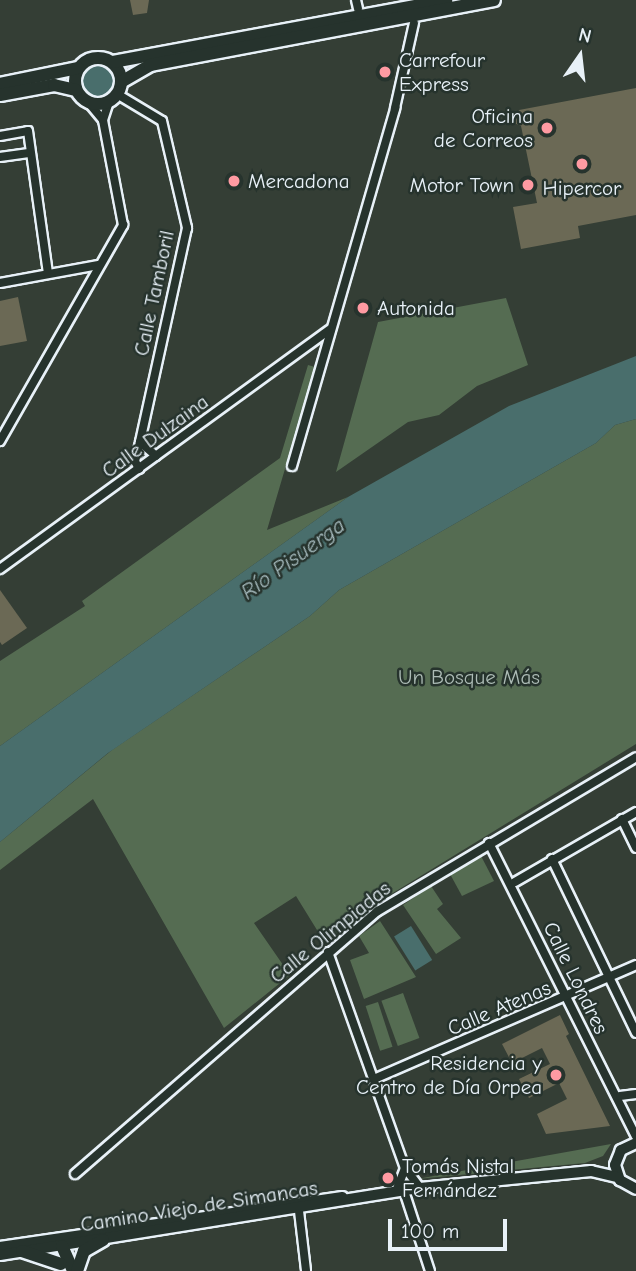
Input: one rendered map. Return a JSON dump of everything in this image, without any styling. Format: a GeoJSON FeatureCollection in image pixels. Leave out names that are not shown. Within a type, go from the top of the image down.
{"type":"FeatureCollection","features":[{"type":"Feature","properties":{"kind":"highway"},"geometry":{"type":"LineString","coordinates":[[0,84],[78,68],[99,57],[113,62],[446,0]]}},
{"type":"Feature","properties":{"kind":"highway"},"geometry":{"type":"LineString","coordinates":[[0,95],[54,85],[76,90],[88,102],[116,93],[150,65],[494,0]]}},
{"type":"Feature","properties":{"kind":"highway"},"geometry":{"type":"LineString","coordinates":[[113,62],[116,93]]}},
{"type":"Feature","properties":{"kind":"highway"},"geometry":{"type":"LineString","coordinates":[[76,90],[78,68]]}},
{"type":"Feature","properties":{"kind":"highway"},"geometry":{"type":"LineString","coordinates":[[69,1269],[84,1251],[103,1240]]}},
{"type":"Feature","properties":{"kind":"highway"},"geometry":{"type":"LineString","coordinates":[[62,1246],[69,1269]]}},
{"type":"Feature","properties":{"kind":"highway"},"geometry":{"type":"LineString","coordinates":[[22,1251],[69,1269]]}},
{"type":"Feature","properties":{"kind":"main road"},"geometry":{"type":"LineString","coordinates":[[632,1138],[616,1159],[617,1177],[634,1190]]}},
{"type":"Feature","properties":{"kind":"main road","name":"Camino Viejo de Simancas"},"geometry":{"type":"LineString","coordinates":[[591,1171],[616,1159]]}},
{"type":"Feature","properties":{"kind":"main road","name":"Camino Viejo de Simancas"},"geometry":{"type":"LineString","coordinates":[[0,1248],[356,1195],[591,1171],[617,1177]]}},
{"type":"Feature","properties":{"kind":"main road","name":"Camino Viejo de Simancas"},"geometry":{"type":"LineString","coordinates":[[0,1255],[299,1211],[400,1190]]}},
{"type":"Feature","properties":{"kind":"main road"},"geometry":{"type":"LineString","coordinates":[[244,1211],[299,1211],[356,1195]]}},
{"type":"Feature","properties":{"kind":"main road"},"geometry":{"type":"LineString","coordinates":[[0,1248],[62,1246],[189,1219]]}},
{"type":"Feature","properties":{"kind":"street"},"geometry":{"type":"LineString","coordinates":[[292,466],[395,108],[414,23]]}},
{"type":"Feature","properties":{"kind":"street"},"geometry":{"type":"LineString","coordinates":[[103,120],[116,93]]}},
{"type":"Feature","properties":{"kind":"street","name":"Calle Tamboril"},"geometry":{"type":"LineString","coordinates":[[116,93],[162,121],[170,137],[187,228],[135,461],[139,469]]}},
{"type":"Feature","properties":{"kind":"street"},"geometry":{"type":"LineString","coordinates":[[0,441],[123,225],[103,120],[88,102]]}},
{"type":"Feature","properties":{"kind":"street"},"geometry":{"type":"LineString","coordinates":[[0,136],[28,131],[48,274]]}},
{"type":"Feature","properties":{"kind":"street"},"geometry":{"type":"LineString","coordinates":[[0,157],[29,153]]}},
{"type":"Feature","properties":{"kind":"street"},"geometry":{"type":"LineString","coordinates":[[0,283],[98,265]]}},
{"type":"Feature","properties":{"kind":"street","name":"Calle Dulzaina"},"geometry":{"type":"LineString","coordinates":[[0,569],[330,329]]}},
{"type":"Feature","properties":{"kind":"street"},"geometry":{"type":"LineString","coordinates":[[140,442],[156,456]]}},
{"type":"Feature","properties":{"kind":"street","name":"Calle Olimpiadas"},"geometry":{"type":"LineString","coordinates":[[75,1174],[378,911],[636,757]]}},
{"type":"Feature","properties":{"kind":"street"},"geometry":{"type":"LineString","coordinates":[[515,882],[636,812]]}},
{"type":"Feature","properties":{"kind":"street"},"geometry":{"type":"LineString","coordinates":[[622,819],[636,848]]}},
{"type":"Feature","properties":{"kind":"street","name":"Calle Londres"},"geometry":{"type":"LineString","coordinates":[[489,843],[632,1138]]}},
{"type":"Feature","properties":{"kind":"street"},"geometry":{"type":"LineString","coordinates":[[552,859],[636,1033]]}},
{"type":"Feature","properties":{"kind":"street"},"geometry":{"type":"LineString","coordinates":[[328,952],[405,1168],[420,1188]]}},
{"type":"Feature","properties":{"kind":"street","name":"Calle Atenas"},"geometry":{"type":"LineString","coordinates":[[374,1079],[566,999],[636,965]]}},
{"type":"Feature","properties":{"kind":"street"},"geometry":{"type":"LineString","coordinates":[[620,1096],[636,1094]]}},
{"type":"Feature","properties":{"kind":"street"},"geometry":{"type":"LineString","coordinates":[[405,1168],[400,1190],[430,1271]]}},
{"type":"Feature","properties":{"kind":"street"},"geometry":{"type":"LineString","coordinates":[[299,1211],[306,1271]]}},
{"type":"Feature","properties":{"kind":"green space"},"geometry":{"type":"Polygon","coordinates":[[[506,298],[528,365],[477,386],[439,415],[408,422],[336,472],[378,322],[506,298]]]}},
{"type":"Feature","properties":{"kind":"green space"},"geometry":{"type":"Polygon","coordinates":[[[308,365],[315,367],[267,530],[348,497],[0,746],[0,661],[85,606],[82,601],[280,458],[308,365]]]}},
{"type":"Feature","properties":{"kind":"green space","name":"Un Bosque Más"},"geometry":{"type":"Polygon","coordinates":[[[636,419],[636,744],[375,904],[325,943],[296,896],[254,923],[290,975],[224,1028],[93,799],[0,870],[0,842],[112,750],[310,616],[339,590],[596,443],[615,425],[636,419]]]}},
{"type":"Feature","properties":{"kind":"green space"},"geometry":{"type":"Polygon","coordinates":[[[480,854],[494,881],[462,896],[450,874],[480,854]]]}},
{"type":"Feature","properties":{"kind":"green space"},"geometry":{"type":"Polygon","coordinates":[[[431,886],[443,904],[437,909],[461,938],[436,954],[403,905],[431,886]]]}},
{"type":"Feature","properties":{"kind":"green space"},"geometry":{"type":"Polygon","coordinates":[[[380,921],[416,977],[364,999],[350,960],[369,953],[359,936],[380,921]]]}},
{"type":"Feature","properties":{"kind":"green space"},"geometry":{"type":"Polygon","coordinates":[[[403,993],[419,1038],[398,1046],[381,1001],[403,993]]]}},
{"type":"Feature","properties":{"kind":"green space"},"geometry":{"type":"Polygon","coordinates":[[[378,1002],[393,1047],[380,1051],[366,1006],[378,1002]]]}},
{"type":"Feature","properties":{"kind":"green space"},"geometry":{"type":"Polygon","coordinates":[[[611,1144],[603,1156],[585,1163],[417,1179],[611,1144]]]}},
{"type":"Feature","properties":{"kind":"water"},"geometry":{"type":"Polygon","coordinates":[[[98,66],[109,71],[114,82],[109,93],[98,98],[87,93],[82,82],[87,71],[98,66]]]}},
{"type":"Feature","properties":{"kind":"water","name":"Río Pisuerga"},"geometry":{"type":"Polygon","coordinates":[[[636,356],[636,419],[615,425],[596,443],[339,590],[310,616],[108,753],[0,842],[0,746],[348,497],[509,406],[636,356]]]}},
{"type":"Feature","properties":{"kind":"water"},"geometry":{"type":"Polygon","coordinates":[[[411,926],[432,960],[415,971],[394,937],[411,926]]]}},
{"type":"Feature","properties":{"kind":"building"},"geometry":{"type":"Polygon","coordinates":[[[130,0],[149,0],[147,13],[133,15],[130,0]]]}},
{"type":"Feature","properties":{"kind":"building","name":"Hipercor"},"geometry":{"type":"Polygon","coordinates":[[[636,88],[636,215],[578,226],[580,238],[521,249],[513,207],[537,203],[521,126],[514,123],[519,110],[636,88]]]}},
{"type":"Feature","properties":{"kind":"building"},"geometry":{"type":"Polygon","coordinates":[[[18,297],[27,341],[0,346],[0,301],[18,297]]]}},
{"type":"Feature","properties":{"kind":"building"},"geometry":{"type":"Polygon","coordinates":[[[0,590],[27,628],[2,645],[0,642],[0,590]]]}},
{"type":"Feature","properties":{"kind":"building","name":"Residencia y Centro de Día Orpea"},"geometry":{"type":"Polygon","coordinates":[[[560,1015],[569,1034],[566,1036],[610,1126],[546,1134],[537,1114],[567,1099],[559,1083],[529,1098],[519,1079],[550,1064],[542,1048],[512,1063],[502,1044],[560,1015]]]}},
{"type":"Feature","properties":{"kind":"place","name":"Carrefour Express"},"geometry":{"type":"Point","coordinates":[385,72]}},
{"type":"Feature","properties":{"kind":"place","name":"Oficina de Correos"},"geometry":{"type":"Point","coordinates":[547,128]}},
{"type":"Feature","properties":{"kind":"place","name":"Hipercor"},"geometry":{"type":"Point","coordinates":[582,164]}},
{"type":"Feature","properties":{"kind":"place","name":"Mercadona"},"geometry":{"type":"Point","coordinates":[234,181]}},
{"type":"Feature","properties":{"kind":"place","name":"Motor Town"},"geometry":{"type":"Point","coordinates":[528,185]}},
{"type":"Feature","properties":{"kind":"place","name":"Autonida"},"geometry":{"type":"Point","coordinates":[363,308]}},
{"type":"Feature","properties":{"kind":"place","name":"Residencia y Centro de Día Orpea"},"geometry":{"type":"Point","coordinates":[556,1075]}},
{"type":"Feature","properties":{"kind":"place","name":"Tomás Nistal Fernández"},"geometry":{"type":"Point","coordinates":[388,1178]}}]}
